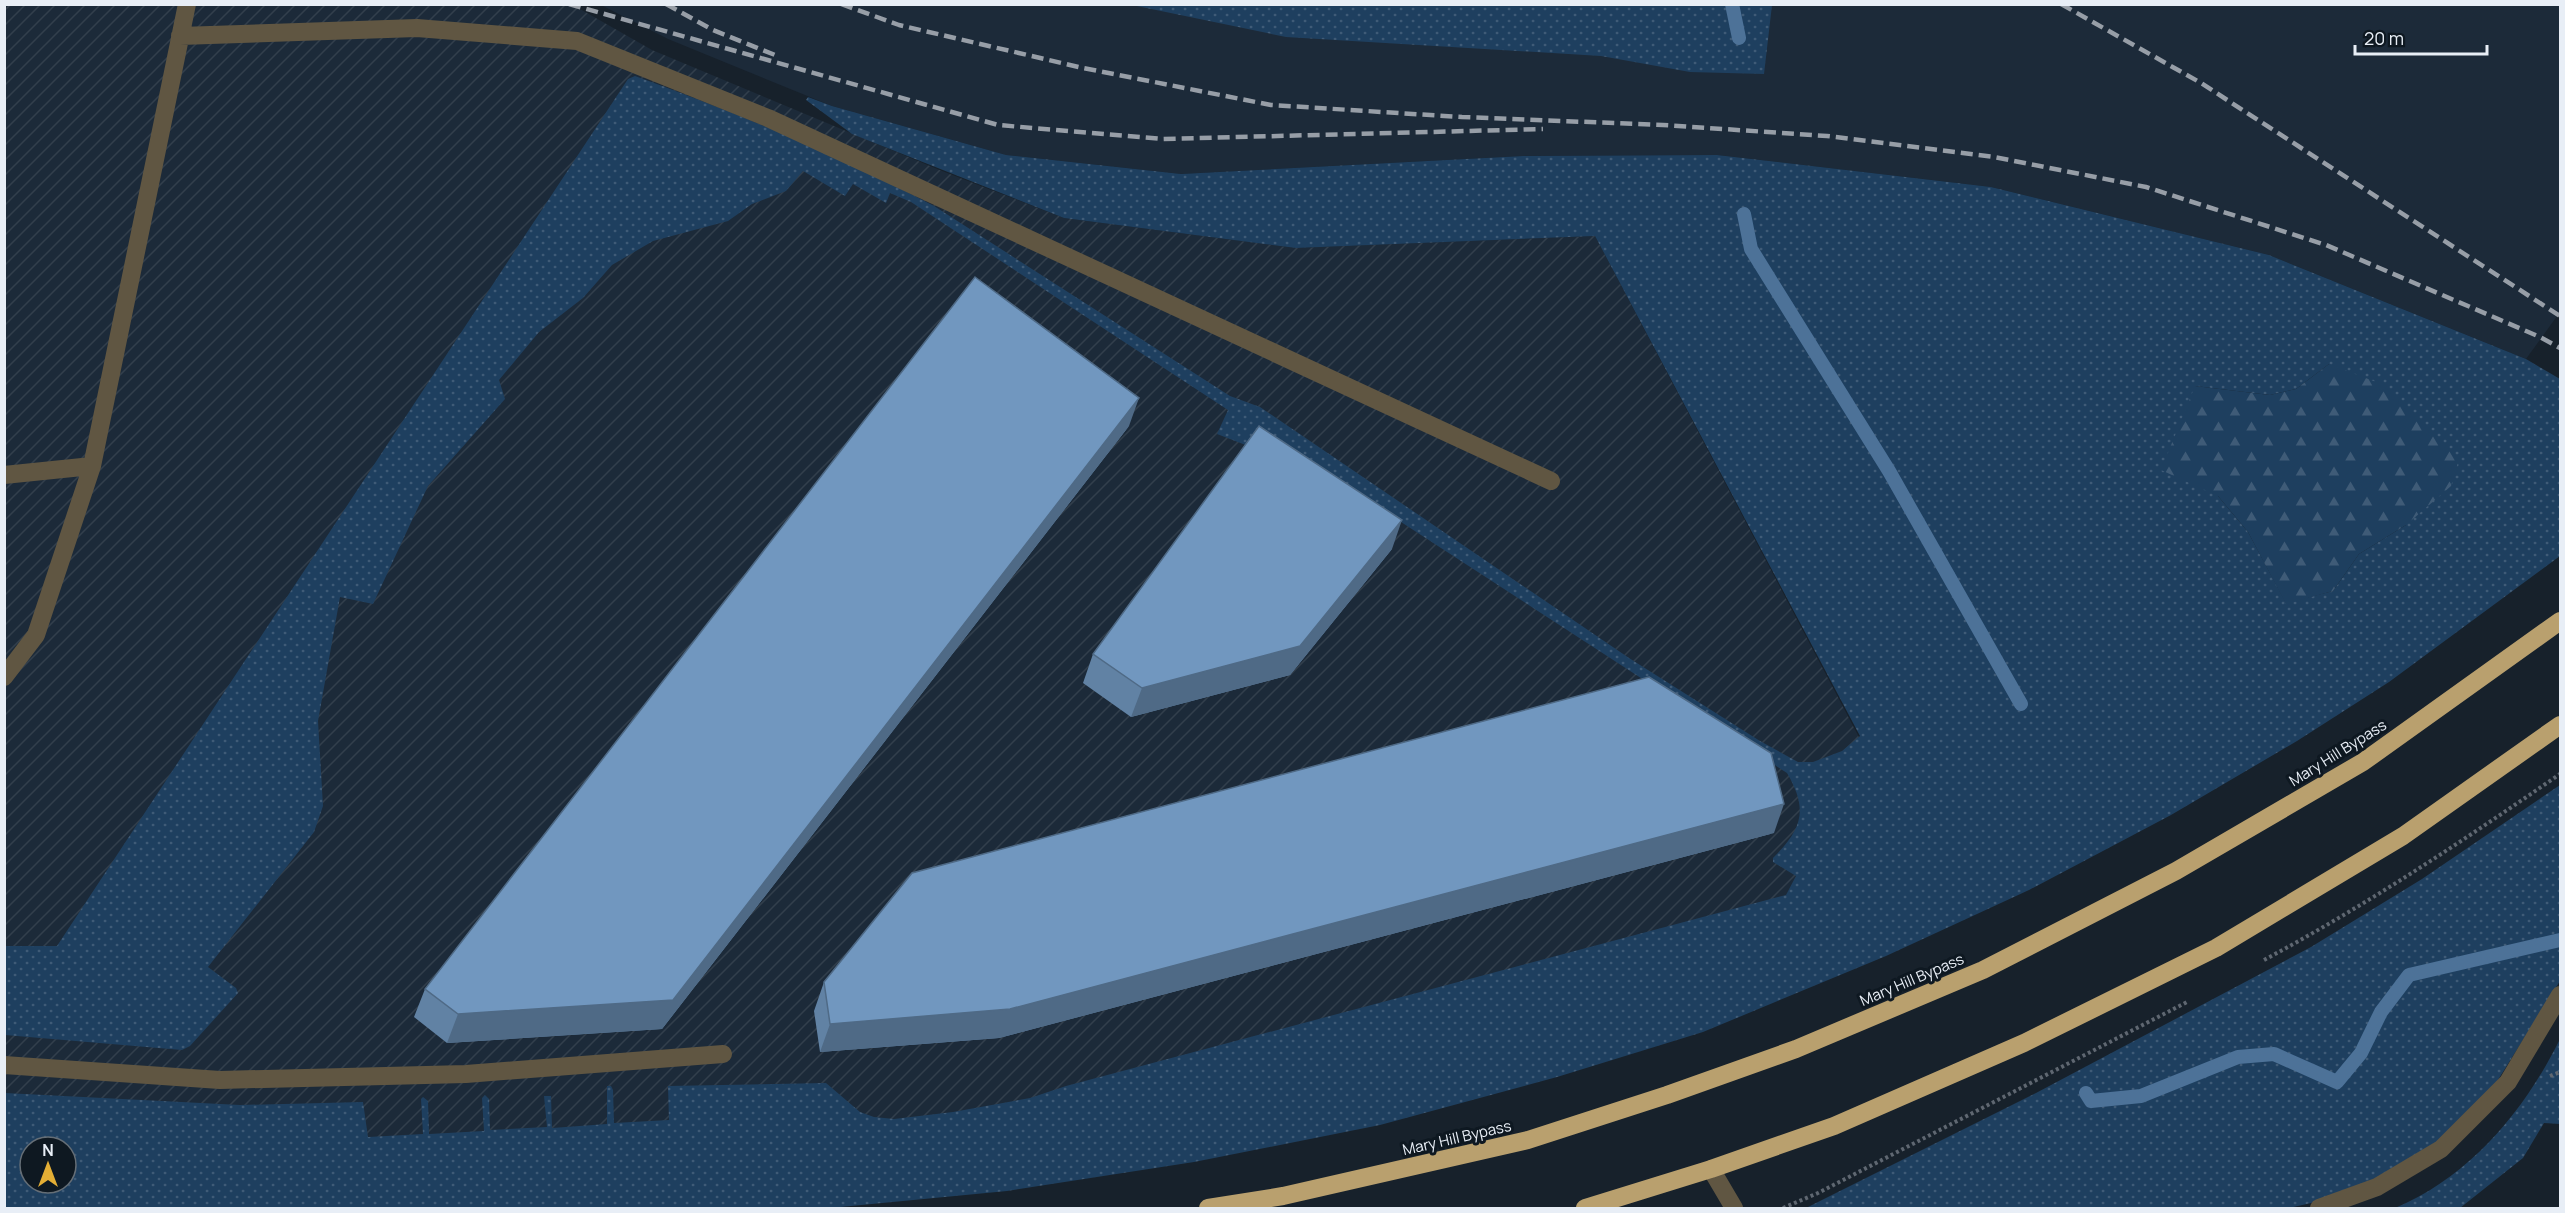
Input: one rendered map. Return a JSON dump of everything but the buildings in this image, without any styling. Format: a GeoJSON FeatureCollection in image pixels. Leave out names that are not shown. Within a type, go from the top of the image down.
{"type":"FeatureCollection","features":[{"type":"Feature","properties":{"kind":"highway","name":"Mary Hill Bypass"},"geometry":{"type":"LineString","coordinates":[[1208,1209],[1283,1196],[1528,1140],[1667,1095],[1796,1049],[1983,970],[2176,872],[2363,762],[2560,621]]}},
{"type":"Feature","properties":{"kind":"highway"},"geometry":{"type":"LineString","coordinates":[[1585,1209],[1711,1169],[1833,1126],[2003,1052],[2216,948],[2403,836],[2560,725]]}},
{"type":"Feature","properties":{"kind":"lane"},"geometry":{"type":"LineString","coordinates":[[4,677],[36,635],[92,466],[187,4]]}},
{"type":"Feature","properties":{"kind":"lane"},"geometry":{"type":"LineString","coordinates":[[180,36],[417,28],[577,41],[768,118],[1551,481]]}},
{"type":"Feature","properties":{"kind":"lane"},"geometry":{"type":"LineString","coordinates":[[4,475],[92,466]]}},
{"type":"Feature","properties":{"kind":"lane"},"geometry":{"type":"LineString","coordinates":[[2319,1209],[2378,1187],[2441,1149],[2508,1082],[2560,995]]}},
{"type":"Feature","properties":{"kind":"lane"},"geometry":{"type":"LineString","coordinates":[[4,1065],[220,1080],[466,1074],[723,1054]]}},
{"type":"Feature","properties":{"kind":"lane"},"geometry":{"type":"LineString","coordinates":[[1711,1169],[1734,1209]]}},
{"type":"Feature","properties":{"kind":"path"},"geometry":{"type":"LineString","coordinates":[[1783,1209],[1818,1193]]}},
{"type":"Feature","properties":{"kind":"shaded area"},"geometry":{"type":"Polygon","coordinates":[[[5,5],[573,5],[652,50],[942,171],[1064,218],[1296,248],[1595,236],[1931,874],[1005,1165],[5,1208],[5,5]]]}},
{"type":"Feature","properties":{"kind":"shaded area"},"geometry":{"type":"Polygon","coordinates":[[[601,5],[2560,5],[2560,312],[2526,359],[2269,255],[1991,187],[1717,155],[1523,156],[1181,174],[1006,155],[832,106],[668,39],[601,5]]]}},
{"type":"Feature","properties":{"kind":"green space"},"geometry":{"type":"Polygon","coordinates":[[[1132,5],[1772,5],[1764,74],[1690,72],[1601,56],[1286,37],[1132,5]]]}},
{"type":"Feature","properties":{"kind":"green space"},"geometry":{"type":"Polygon","coordinates":[[[635,76],[750,120],[824,152],[934,206],[1230,396],[1260,407],[1629,658],[1760,741],[1798,762],[1813,762],[1842,751],[1860,736],[1595,236],[1296,248],[1064,218],[852,134],[806,100],[808,97],[832,106],[1006,155],[1181,174],[1523,156],[1717,155],[1991,187],[2269,255],[2526,359],[2560,379],[2560,556],[2389,682],[2297,741],[2171,815],[2029,890],[1886,956],[1703,1032],[1557,1077],[1380,1125],[1194,1162],[1007,1191],[830,1208],[5,1208],[5,1093],[240,1105],[363,1102],[368,1137],[423,1134],[421,1099],[423,1097],[428,1101],[429,1134],[484,1131],[482,1098],[485,1095],[489,1099],[490,1130],[547,1127],[544,1096],[551,1096],[552,1128],[607,1124],[607,1086],[611,1086],[613,1090],[614,1123],[669,1120],[668,1086],[826,1083],[860,1112],[874,1117],[894,1119],[953,1112],[1030,1098],[1066,1086],[1786,895],[1796,876],[1773,862],[1773,858],[1791,837],[1799,818],[1798,797],[1787,773],[1401,522],[1256,449],[1217,434],[1228,410],[911,202],[890,193],[886,203],[853,184],[845,196],[803,171],[786,191],[752,204],[728,221],[653,241],[612,265],[583,298],[539,332],[499,380],[505,399],[428,486],[373,604],[340,597],[318,721],[323,806],[314,832],[208,967],[236,988],[238,993],[190,1046],[182,1050],[5,1035],[5,946],[57,946],[628,79],[635,76]],[[2329,364],[2296,389],[2270,395],[2195,386],[2218,496],[2248,532],[2286,603],[2333,591],[2359,554],[2406,525],[2329,364]]]}},
{"type":"Feature","properties":{"kind":"green space"},"geometry":{"type":"Polygon","coordinates":[[[2329,364],[2384,385],[2459,459],[2451,486],[2406,525],[2359,554],[2333,591],[2286,604],[2248,532],[2218,496],[2161,470],[2195,386],[2270,395],[2296,389],[2329,364]]]}},
{"type":"Feature","properties":{"kind":"green space"},"geometry":{"type":"Polygon","coordinates":[[[2560,785],[2560,981],[2486,1099],[2420,1161],[2320,1201],[2289,1208],[1806,1208],[2036,1093],[2311,947],[2422,879],[2560,785]]]}},
{"type":"Feature","properties":{"kind":"green space"},"geometry":{"type":"Polygon","coordinates":[[[2560,1039],[2560,1124],[2544,1123],[2523,1158],[2460,1208],[2395,1208],[2422,1195],[2448,1178],[2492,1139],[2530,1091],[2560,1039]]]}},
{"type":"Feature","properties":{"kind":"waterway"},"geometry":{"type":"LineString","coordinates":[[1732,4],[1739,38]]}},
{"type":"Feature","properties":{"kind":"waterway"},"geometry":{"type":"LineString","coordinates":[[1744,214],[1751,249],[1889,471],[2021,704]]}},
{"type":"Feature","properties":{"kind":"waterway"},"geometry":{"type":"LineString","coordinates":[[2086,1093],[2091,1101],[2141,1096],[2238,1057],[2274,1054],[2337,1082],[2361,1053],[2381,1012],[2409,975],[2560,940]]}},
{"type":"Feature","properties":{"kind":"railway"},"geometry":{"type":"LineString","coordinates":[[569,4],[998,125],[1163,139],[1543,129]]}},
{"type":"Feature","properties":{"kind":"railway"},"geometry":{"type":"LineString","coordinates":[[666,4],[713,30],[780,57]]}},
{"type":"Feature","properties":{"kind":"railway"},"geometry":{"type":"LineString","coordinates":[[841,4],[899,25],[1083,68],[1271,105],[1462,117],[1663,125],[1827,136],[1994,157],[2146,187],[2326,245],[2540,337],[2560,348]]}},
{"type":"Feature","properties":{"kind":"railway"},"geometry":{"type":"LineString","coordinates":[[2061,4],[2201,83],[2560,316]]}}]}
